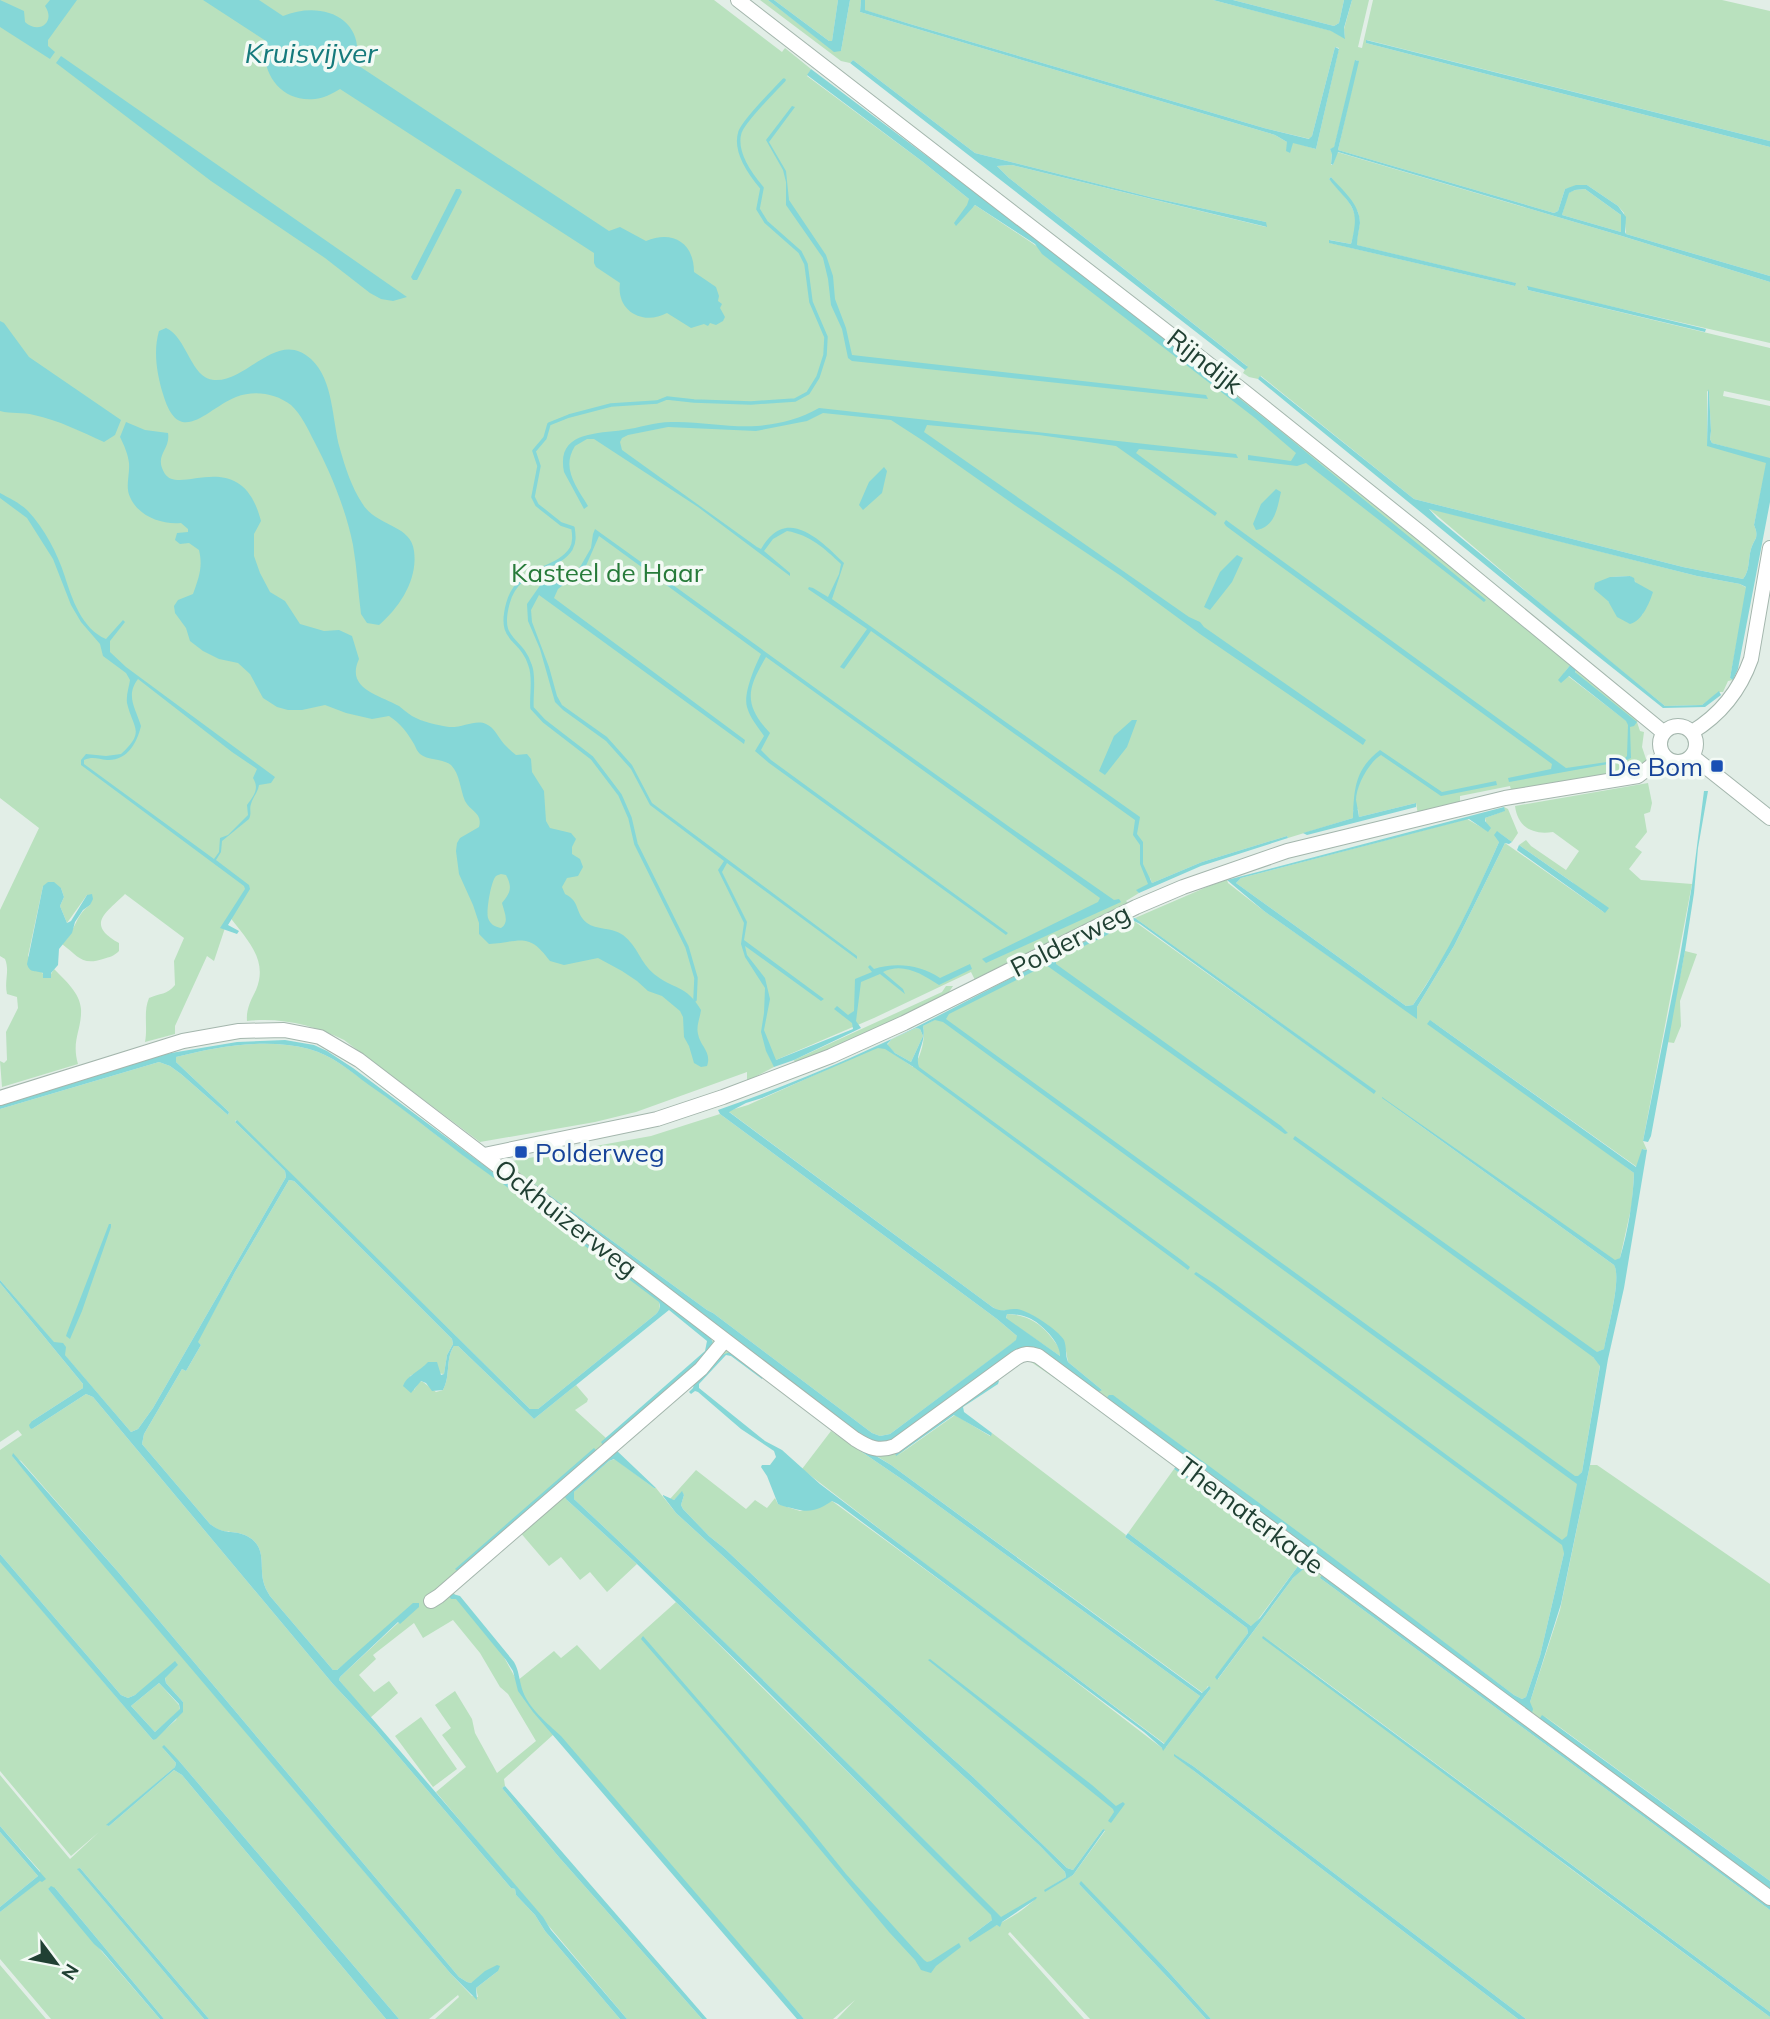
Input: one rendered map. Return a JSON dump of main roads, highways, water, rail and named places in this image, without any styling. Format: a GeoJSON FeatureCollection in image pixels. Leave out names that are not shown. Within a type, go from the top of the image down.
{"type":"FeatureCollection","features":[{"type":"Feature","properties":{"kind":"water"},"geometry":{"type":"Polygon","coordinates":[[[0,0],[24,11],[25,22],[30,26],[40,27],[47,22],[48,12],[45,6],[50,0],[77,0],[48,40],[48,46],[55,52],[50,59],[0,27],[0,0]]]}},
{"type":"Feature","properties":{"kind":"water","name":"Kruisvijver"},"geometry":{"type":"Polygon","coordinates":[[[203,0],[259,0],[283,16],[312,10],[338,17],[348,24],[354,35],[356,64],[609,231],[620,227],[646,241],[665,237],[680,242],[690,253],[694,272],[716,287],[718,301],[722,304],[720,308],[725,317],[723,321],[716,325],[710,323],[708,326],[704,324],[691,328],[667,313],[649,318],[633,313],[622,301],[620,283],[596,267],[594,253],[340,89],[315,99],[303,99],[283,91],[269,74],[266,41],[203,0]]]}},
{"type":"Feature","properties":{"kind":"water"},"geometry":{"type":"Polygon","coordinates":[[[768,0],[774,0],[832,41],[838,0],[850,0],[841,51],[834,52],[768,0]]]}},
{"type":"Feature","properties":{"kind":"water"},"geometry":{"type":"Polygon","coordinates":[[[861,0],[865,0],[865,10],[910,24],[1309,139],[1335,47],[1339,49],[1316,149],[1293,143],[1290,153],[1286,151],[1287,142],[1275,135],[860,12],[861,0]]]}},
{"type":"Feature","properties":{"kind":"water"},"geometry":{"type":"Polygon","coordinates":[[[1213,0],[1233,0],[1334,26],[1339,23],[1344,0],[1352,0],[1344,28],[1345,39],[1331,31],[1213,0]]]}},
{"type":"Feature","properties":{"kind":"water"},"geometry":{"type":"Polygon","coordinates":[[[1366,40],[1770,141],[1770,147],[1366,43],[1366,40]]]}},
{"type":"Feature","properties":{"kind":"water"},"geometry":{"type":"Polygon","coordinates":[[[61,56],[407,297],[393,301],[370,293],[325,258],[211,181],[56,63],[61,56]]]}},
{"type":"Feature","properties":{"kind":"water"},"geometry":{"type":"Polygon","coordinates":[[[853,60],[975,153],[1154,198],[1266,222],[1267,227],[1012,165],[997,166],[1248,367],[1245,370],[850,63],[853,60]]]}},
{"type":"Feature","properties":{"kind":"water"},"geometry":{"type":"Polygon","coordinates":[[[1355,60],[1359,61],[1338,150],[1554,213],[1558,211],[1565,189],[1587,185],[1618,206],[1626,217],[1626,234],[1770,276],[1770,282],[1338,152],[1333,165],[1330,149],[1334,147],[1355,60]],[[1585,189],[1569,193],[1562,215],[1621,232],[1621,215],[1585,189]]]}},
{"type":"Feature","properties":{"kind":"water"},"geometry":{"type":"Polygon","coordinates":[[[811,69],[1045,245],[1278,429],[1486,600],[1484,602],[1306,463],[1297,466],[1248,460],[1248,455],[1291,461],[1296,453],[1255,418],[1042,254],[1035,244],[975,205],[956,226],[954,223],[969,199],[807,75],[811,69]]]}},
{"type":"Feature","properties":{"kind":"water"},"geometry":{"type":"Polygon","coordinates":[[[792,106],[795,107],[769,142],[786,171],[789,200],[826,255],[833,276],[835,299],[846,328],[852,355],[1206,395],[1208,399],[852,361],[848,358],[842,329],[831,305],[823,258],[786,205],[783,170],[766,140],[792,106]]]}},
{"type":"Feature","properties":{"kind":"water"},"geometry":{"type":"Polygon","coordinates":[[[1331,177],[1357,210],[1360,223],[1357,245],[1516,283],[1515,286],[1329,243],[1329,240],[1351,244],[1355,221],[1352,207],[1329,179],[1331,177]]]}},
{"type":"Feature","properties":{"kind":"water"},"geometry":{"type":"Polygon","coordinates":[[[456,189],[462,192],[417,280],[413,280],[411,277],[456,189]]]}},
{"type":"Feature","properties":{"kind":"water"},"geometry":{"type":"Polygon","coordinates":[[[1527,286],[1706,329],[1705,332],[1528,290],[1527,286]]]}},
{"type":"Feature","properties":{"kind":"water"},"geometry":{"type":"Polygon","coordinates":[[[0,321],[29,357],[121,420],[115,435],[104,442],[43,417],[0,411],[0,321]]]}},
{"type":"Feature","properties":{"kind":"water"},"geometry":{"type":"Polygon","coordinates":[[[166,328],[179,340],[194,365],[206,378],[226,379],[274,353],[286,350],[298,351],[319,368],[328,389],[337,438],[355,491],[368,511],[407,535],[414,551],[413,572],[406,592],[394,610],[379,625],[367,623],[361,614],[354,554],[346,518],[326,466],[298,413],[291,405],[278,398],[250,394],[236,397],[194,421],[177,419],[163,394],[156,363],[159,331],[166,328]]]}},
{"type":"Feature","properties":{"kind":"water"},"geometry":{"type":"Polygon","coordinates":[[[1260,376],[1414,499],[1683,567],[1743,579],[1756,538],[1754,525],[1766,463],[1707,446],[1708,389],[1712,443],[1770,458],[1770,502],[1738,669],[1733,680],[1730,678],[1746,587],[1429,509],[1665,706],[1702,705],[1719,691],[1721,695],[1705,707],[1663,708],[1258,379],[1260,376]]]}},
{"type":"Feature","properties":{"kind":"water"},"geometry":{"type":"Polygon","coordinates":[[[819,408],[1236,454],[1238,458],[1139,449],[1136,453],[1217,513],[1215,516],[1116,446],[1039,435],[927,425],[924,432],[1366,740],[1363,745],[891,420],[823,413],[807,421],[756,431],[668,427],[622,438],[622,450],[757,547],[761,549],[772,535],[781,529],[791,528],[801,530],[820,541],[844,563],[832,599],[1140,817],[1137,834],[1143,842],[1143,864],[1152,883],[1202,862],[1287,836],[1288,838],[1201,866],[1139,893],[1136,890],[1148,884],[1140,864],[1140,845],[1133,835],[1135,820],[871,631],[844,669],[840,667],[867,629],[808,589],[813,588],[828,597],[841,564],[816,543],[787,531],[773,539],[764,551],[790,573],[790,576],[698,507],[594,439],[587,439],[575,446],[569,462],[572,477],[588,506],[584,509],[564,472],[563,459],[566,449],[572,442],[590,434],[665,422],[765,425],[797,418],[819,408]]]}},
{"type":"Feature","properties":{"kind":"water"},"geometry":{"type":"Polygon","coordinates":[[[126,422],[145,430],[168,433],[167,444],[161,457],[165,474],[173,479],[184,480],[226,478],[240,484],[252,498],[261,521],[254,534],[254,556],[270,592],[285,601],[300,624],[324,631],[339,630],[352,636],[359,659],[357,677],[367,690],[399,706],[408,714],[430,723],[449,727],[478,722],[486,724],[516,755],[527,754],[531,759],[532,772],[544,791],[546,821],[550,828],[571,833],[576,839],[572,854],[580,859],[583,867],[578,876],[567,878],[562,887],[565,894],[573,900],[587,923],[623,935],[654,974],[685,992],[696,1002],[701,1010],[698,1031],[707,1053],[707,1066],[701,1067],[694,1063],[684,1037],[680,1011],[662,996],[648,991],[622,971],[598,958],[564,965],[550,961],[536,945],[529,942],[523,940],[489,944],[479,934],[479,923],[473,905],[459,874],[456,851],[460,838],[479,827],[480,822],[467,805],[451,765],[420,754],[403,728],[389,716],[372,719],[325,705],[302,710],[277,707],[263,698],[250,674],[238,663],[219,659],[190,641],[174,606],[178,600],[193,594],[200,572],[199,550],[189,543],[180,544],[175,540],[177,533],[188,532],[181,523],[151,518],[134,504],[128,489],[129,467],[126,450],[120,437],[126,422]],[[501,874],[494,879],[488,909],[490,922],[501,928],[506,920],[502,903],[510,890],[506,875],[501,874]]]}},
{"type":"Feature","properties":{"kind":"water"},"geometry":{"type":"Polygon","coordinates":[[[884,467],[887,471],[882,493],[863,510],[859,505],[869,482],[884,467]]]}},
{"type":"Feature","properties":{"kind":"water"},"geometry":{"type":"Polygon","coordinates":[[[1276,489],[1281,492],[1274,516],[1267,525],[1256,530],[1253,524],[1261,504],[1276,489]]]}},
{"type":"Feature","properties":{"kind":"water"},"geometry":{"type":"Polygon","coordinates":[[[0,493],[22,506],[40,525],[59,559],[75,604],[90,628],[106,639],[123,620],[125,622],[110,641],[110,652],[126,667],[275,777],[271,783],[259,785],[251,804],[249,819],[222,841],[221,852],[216,860],[249,885],[250,889],[228,925],[239,931],[237,934],[220,928],[245,889],[244,886],[81,765],[86,754],[121,754],[133,740],[136,730],[127,700],[130,680],[126,673],[103,656],[100,644],[81,622],[71,605],[53,559],[27,518],[0,498],[0,493]],[[138,679],[132,697],[141,726],[134,744],[120,758],[90,758],[84,760],[84,764],[214,859],[219,852],[220,838],[228,835],[248,815],[247,805],[256,789],[253,778],[257,769],[138,679]]]}},
{"type":"Feature","properties":{"kind":"water"},"geometry":{"type":"Polygon","coordinates":[[[1226,520],[1566,768],[1614,763],[1509,782],[1508,778],[1551,769],[1552,764],[1226,526],[1226,520]]]}},
{"type":"Feature","properties":{"kind":"water"},"geometry":{"type":"Polygon","coordinates":[[[595,529],[983,808],[1114,900],[1119,899],[1121,902],[986,963],[982,959],[1098,902],[1100,898],[766,657],[755,678],[751,696],[755,713],[770,733],[761,750],[1008,933],[1006,935],[755,751],[764,736],[750,715],[746,701],[750,680],[761,654],[599,536],[585,568],[558,589],[554,598],[745,740],[744,744],[539,595],[531,610],[532,622],[562,705],[607,737],[632,765],[652,803],[857,956],[857,959],[727,863],[722,872],[747,922],[744,940],[824,999],[821,1001],[745,946],[747,955],[765,978],[770,999],[764,1030],[776,1060],[853,1029],[852,1023],[834,1009],[837,1006],[848,1015],[854,1011],[855,979],[872,972],[868,967],[870,965],[874,969],[908,966],[925,970],[940,978],[970,964],[972,969],[939,985],[919,973],[905,969],[883,972],[903,989],[905,994],[880,974],[861,982],[856,1021],[861,1028],[774,1067],[761,1032],[765,988],[745,957],[741,944],[744,923],[718,870],[724,861],[650,805],[631,769],[606,741],[555,702],[540,649],[528,621],[527,604],[541,584],[566,578],[580,567],[591,548],[595,529]]]}},
{"type":"Feature","properties":{"kind":"water"},"geometry":{"type":"Polygon","coordinates":[[[1237,555],[1243,558],[1232,582],[1210,610],[1204,607],[1220,572],[1237,555]]]}},
{"type":"Feature","properties":{"kind":"water"},"geometry":{"type":"Polygon","coordinates":[[[1630,576],[1653,592],[1641,616],[1630,624],[1617,617],[1608,601],[1594,589],[1595,583],[1610,577],[1630,576]]]}},
{"type":"Feature","properties":{"kind":"water"},"geometry":{"type":"Polygon","coordinates":[[[1572,663],[1577,668],[1575,672],[1637,722],[1630,727],[1631,758],[1625,761],[1624,759],[1627,756],[1626,721],[1569,676],[1561,683],[1558,680],[1572,663]]]}},
{"type":"Feature","properties":{"kind":"water"},"geometry":{"type":"Polygon","coordinates":[[[1132,720],[1137,720],[1127,747],[1105,775],[1099,771],[1114,736],[1132,720]]]}},
{"type":"Feature","properties":{"kind":"water"},"geometry":{"type":"Polygon","coordinates":[[[1380,750],[1442,792],[1496,781],[1497,785],[1441,796],[1381,755],[1368,769],[1358,788],[1356,800],[1359,817],[1416,803],[1416,807],[1307,835],[1303,833],[1353,818],[1354,798],[1361,772],[1380,750]]]}},
{"type":"Feature","properties":{"kind":"water"},"geometry":{"type":"Polygon","coordinates":[[[1704,791],[1708,791],[1685,951],[1648,1142],[1643,1141],[1680,956],[1704,791]]]}},
{"type":"Feature","properties":{"kind":"water"},"geometry":{"type":"Polygon","coordinates":[[[1504,807],[1505,811],[1485,818],[1491,828],[1488,832],[1469,819],[1241,878],[1236,883],[1406,1006],[1413,1005],[1438,966],[1470,905],[1499,842],[1494,835],[1497,831],[1512,842],[1505,843],[1454,946],[1417,1007],[1417,1019],[1264,911],[1227,880],[1504,807]]]}},
{"type":"Feature","properties":{"kind":"water"},"geometry":{"type":"Polygon","coordinates":[[[1519,845],[1609,908],[1605,913],[1517,850],[1519,845]]]}},
{"type":"Feature","properties":{"kind":"water"},"geometry":{"type":"Polygon","coordinates":[[[54,882],[61,888],[64,897],[60,906],[67,923],[87,895],[92,894],[93,899],[59,949],[58,965],[51,973],[51,978],[43,978],[43,973],[32,970],[27,964],[43,886],[54,882]]]}},
{"type":"Feature","properties":{"kind":"water"},"geometry":{"type":"Polygon","coordinates":[[[1135,918],[1376,1091],[1374,1094],[1140,924],[1134,921],[1124,924],[1122,921],[1135,918]]]}},
{"type":"Feature","properties":{"kind":"water"},"geometry":{"type":"Polygon","coordinates":[[[1110,930],[1107,935],[1059,958],[1056,964],[1288,1133],[1285,1134],[1046,965],[949,1014],[946,1019],[1575,1476],[1582,1472],[1600,1366],[1593,1357],[1293,1139],[1295,1136],[1597,1352],[1604,1349],[1613,1306],[1616,1281],[1614,1265],[1382,1097],[1615,1260],[1620,1258],[1625,1237],[1634,1173],[1427,1024],[1430,1020],[1636,1167],[1642,1149],[1647,1150],[1590,1465],[1561,1604],[1530,1702],[1532,1713],[1104,1401],[1109,1395],[1113,1395],[1522,1699],[1526,1697],[1540,1656],[1564,1553],[1562,1545],[1194,1274],[1196,1272],[1215,1284],[1562,1540],[1567,1536],[1577,1484],[943,1022],[935,1020],[923,1026],[924,1032],[918,1058],[919,1067],[1180,1259],[1190,1267],[1188,1270],[915,1068],[885,1049],[873,1050],[729,1112],[991,1306],[1001,1310],[1023,1310],[1050,1326],[1064,1340],[1068,1362],[1102,1390],[1097,1393],[1039,1351],[899,1438],[874,1441],[865,1438],[521,1176],[713,1313],[872,1433],[880,1436],[890,1434],[1011,1344],[1017,1336],[718,1110],[881,1044],[1110,930]],[[916,1028],[887,1044],[895,1053],[911,1062],[923,1036],[920,1029],[916,1028]],[[1007,1314],[1006,1318],[1060,1356],[1054,1340],[1039,1324],[1026,1317],[1007,1314]]]}},
{"type":"Feature","properties":{"kind":"water"},"geometry":{"type":"Polygon","coordinates":[[[285,1040],[314,1045],[353,1068],[485,1166],[495,1174],[494,1178],[340,1064],[325,1055],[293,1046],[243,1045],[176,1057],[176,1062],[229,1112],[228,1115],[181,1074],[159,1062],[0,1109],[0,1104],[159,1055],[237,1042],[285,1040]]]}},
{"type":"Feature","properties":{"kind":"water"},"geometry":{"type":"Polygon","coordinates":[[[237,1120],[530,1409],[538,1409],[656,1314],[660,1306],[659,1302],[503,1184],[505,1181],[709,1333],[714,1346],[700,1364],[607,1445],[601,1442],[705,1351],[707,1341],[669,1310],[534,1419],[458,1346],[454,1346],[451,1351],[443,1390],[432,1391],[421,1381],[411,1393],[403,1386],[405,1382],[428,1362],[437,1362],[441,1375],[444,1374],[452,1339],[294,1181],[289,1180],[235,1272],[198,1342],[201,1345],[186,1371],[182,1369],[144,1434],[142,1444],[210,1524],[220,1530],[253,1540],[260,1550],[263,1582],[270,1596],[333,1670],[337,1670],[413,1603],[419,1603],[419,1607],[400,1624],[398,1622],[339,1680],[627,2019],[620,2019],[545,1931],[535,1915],[516,1895],[515,1889],[511,1888],[376,1730],[333,1684],[93,1397],[86,1394],[30,1428],[32,1421],[83,1388],[83,1384],[0,1280],[54,1342],[63,1343],[66,1347],[65,1355],[131,1432],[138,1429],[153,1408],[286,1177],[285,1171],[235,1122],[237,1120]]]}},
{"type":"Feature","properties":{"kind":"water"},"geometry":{"type":"Polygon","coordinates":[[[109,1224],[111,1227],[70,1339],[66,1336],[67,1333],[109,1224]]]}},
{"type":"Feature","properties":{"kind":"water"},"geometry":{"type":"Polygon","coordinates":[[[731,1352],[763,1377],[762,1379],[726,1355],[699,1384],[699,1388],[765,1441],[782,1450],[820,1484],[1164,1744],[1200,1696],[859,1450],[861,1447],[891,1465],[1202,1693],[1209,1686],[1211,1688],[1163,1751],[1144,1732],[838,1504],[832,1501],[818,1509],[806,1511],[778,1504],[761,1467],[770,1465],[776,1457],[774,1451],[741,1429],[698,1392],[689,1392],[715,1361],[731,1352]]]}},
{"type":"Feature","properties":{"kind":"water"},"geometry":{"type":"Polygon","coordinates":[[[996,1379],[998,1384],[963,1407],[964,1412],[992,1433],[991,1436],[954,1415],[896,1456],[895,1453],[996,1379]]]}},
{"type":"Feature","properties":{"kind":"water"},"geometry":{"type":"Polygon","coordinates":[[[594,1448],[597,1451],[459,1572],[455,1569],[594,1448]]]}},
{"type":"Feature","properties":{"kind":"water"},"geometry":{"type":"Polygon","coordinates":[[[615,1449],[656,1488],[614,1459],[574,1492],[574,1499],[736,1654],[1001,1917],[1037,1897],[1036,1899],[1002,1922],[1000,1927],[997,1925],[970,1942],[968,1938],[992,1920],[991,1915],[757,1681],[567,1500],[566,1492],[615,1449]]]}},
{"type":"Feature","properties":{"kind":"water"},"geometry":{"type":"Polygon","coordinates":[[[13,1453],[119,1573],[459,1977],[471,1983],[485,1971],[500,1966],[498,1971],[476,1988],[477,2000],[451,1974],[52,1505],[12,1456],[13,1453]]]}},
{"type":"Feature","properties":{"kind":"water"},"geometry":{"type":"Polygon","coordinates":[[[1177,1465],[1308,1565],[1293,1578],[1217,1680],[1215,1677],[1248,1633],[1247,1628],[1125,1537],[1128,1533],[1251,1626],[1260,1618],[1298,1566],[1298,1561],[1174,1469],[1177,1465]]]}},
{"type":"Feature","properties":{"kind":"water"},"geometry":{"type":"Polygon","coordinates":[[[682,1491],[683,1509],[709,1536],[973,1777],[1067,1868],[1073,1870],[1103,1829],[1105,1830],[1073,1875],[1045,1892],[1044,1890],[1066,1877],[1065,1872],[1040,1846],[676,1513],[663,1495],[674,1500],[682,1491]]]}},
{"type":"Feature","properties":{"kind":"water"},"geometry":{"type":"Polygon","coordinates":[[[0,1554],[121,1695],[128,1698],[135,1695],[175,1661],[178,1665],[165,1678],[166,1683],[183,1702],[183,1712],[153,1740],[0,1562],[0,1554]],[[159,1683],[131,1706],[155,1732],[180,1709],[179,1704],[159,1683]]]}},
{"type":"Feature","properties":{"kind":"water"},"geometry":{"type":"Polygon","coordinates":[[[1322,1575],[1770,1906],[1770,1910],[1320,1578],[1322,1575]]]}},
{"type":"Feature","properties":{"kind":"water"},"geometry":{"type":"Polygon","coordinates":[[[449,1596],[460,1596],[514,1662],[522,1689],[533,1709],[561,1736],[804,2019],[797,2019],[533,1712],[518,1691],[513,1671],[506,1660],[456,1599],[451,1599],[449,1596]]]}},
{"type":"Feature","properties":{"kind":"water"},"geometry":{"type":"Polygon","coordinates":[[[643,1636],[846,1874],[924,1960],[931,1961],[959,1943],[961,1947],[931,1973],[921,1970],[641,1639],[643,1636]]]}},
{"type":"Feature","properties":{"kind":"water"},"geometry":{"type":"Polygon","coordinates":[[[1263,1636],[1770,2012],[1770,2017],[1262,1638],[1263,1636]]]}},
{"type":"Feature","properties":{"kind":"water"},"geometry":{"type":"Polygon","coordinates":[[[928,1660],[1116,1806],[1123,1802],[1125,1804],[1111,1823],[1108,1821],[1113,1809],[928,1660]]]}},
{"type":"Feature","properties":{"kind":"water"},"geometry":{"type":"Polygon","coordinates":[[[1542,1715],[1770,1881],[1770,1890],[1538,1721],[1542,1715]]]}},
{"type":"Feature","properties":{"kind":"water"},"geometry":{"type":"Polygon","coordinates":[[[164,1745],[399,2019],[386,2019],[182,1775],[174,1770],[109,1826],[106,1825],[175,1767],[176,1763],[162,1747],[164,1745]]]}},
{"type":"Feature","properties":{"kind":"water"},"geometry":{"type":"Polygon","coordinates":[[[1174,1754],[1193,1766],[1526,2019],[1518,2019],[1174,1754]]]}},
{"type":"Feature","properties":{"kind":"water"},"geometry":{"type":"Polygon","coordinates":[[[505,1786],[707,2019],[702,2019],[558,1856],[502,1788],[505,1786]]]}},
{"type":"Feature","properties":{"kind":"water"},"geometry":{"type":"Polygon","coordinates":[[[0,1826],[46,1879],[0,1912],[0,1907],[38,1876],[0,1832],[0,1826]]]}},
{"type":"Feature","properties":{"kind":"water"},"geometry":{"type":"Polygon","coordinates":[[[80,1868],[209,2019],[204,2019],[77,1869],[80,1868]]]}},
{"type":"Feature","properties":{"kind":"water"},"geometry":{"type":"Polygon","coordinates":[[[1081,1881],[1211,2019],[1206,2019],[1079,1884],[1081,1881]]]}},
{"type":"Feature","properties":{"kind":"water"},"geometry":{"type":"Polygon","coordinates":[[[51,1886],[164,2019],[160,2019],[94,1944],[48,1889],[51,1886]]]}},
{"type":"Feature","properties":{"kind":"waterway"},"geometry":{"type":"LineString","coordinates":[[695,1000],[696,978],[687,947],[636,844],[630,818],[620,795],[592,758],[544,721],[532,708],[531,670],[526,656],[508,633],[505,616],[513,591],[520,582],[556,562],[573,544],[573,528],[561,524],[537,505],[533,497],[539,466],[534,451],[545,438],[549,424],[611,405],[657,402],[667,398],[751,403],[795,400],[808,393],[818,377],[825,355],[826,337],[811,302],[806,264],[800,252],[766,222],[758,209],[762,188],[748,169],[739,147],[743,126],[784,80]]}},
{"type":"Feature","properties":{"kind":"place","name":"De Bom"},"geometry":{"type":"Point","coordinates":[1717,766]}},
{"type":"Feature","properties":{"kind":"place","name":"Polderweg"},"geometry":{"type":"Point","coordinates":[521,1152]}},
{"type":"Feature","properties":{"kind":"park label","name":"Kasteel de Haar"},"geometry":{"type":"Point","coordinates":[607,572]}}]}
